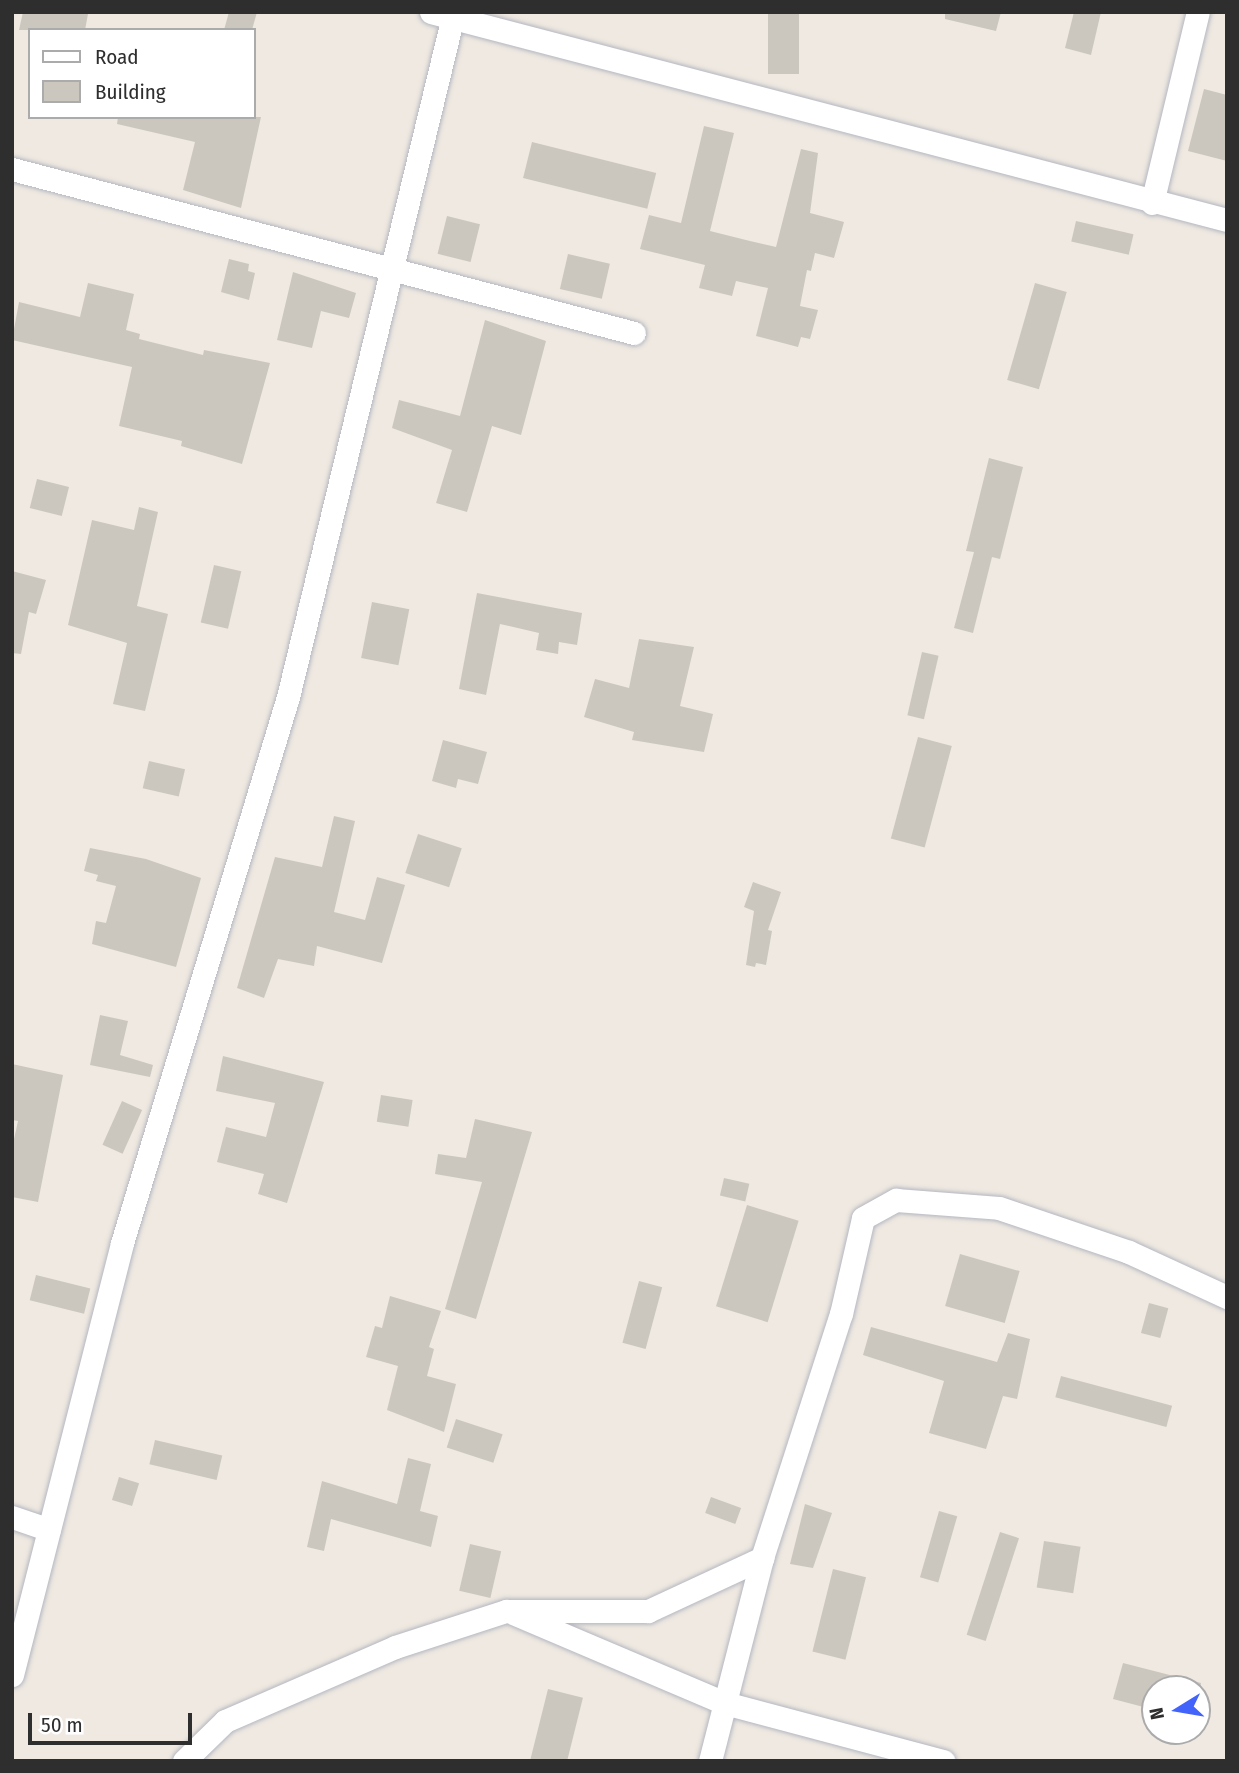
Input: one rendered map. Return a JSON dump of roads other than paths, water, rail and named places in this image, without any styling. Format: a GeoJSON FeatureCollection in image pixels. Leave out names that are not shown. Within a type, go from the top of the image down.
{"type":"FeatureCollection","features":[{"type":"Feature","properties":{"kind":"street"},"geometry":{"type":"LineString","coordinates":[[1152,203],[1198,12]]}},
{"type":"Feature","properties":{"kind":"street"},"geometry":{"type":"LineString","coordinates":[[12,1675],[122,1243],[288,697],[392,269],[445,14],[1152,203],[1227,220]]}},
{"type":"Feature","properties":{"kind":"street"},"geometry":{"type":"LineString","coordinates":[[12,169],[635,333]]}},
{"type":"Feature","properties":{"kind":"street"},"geometry":{"type":"LineString","coordinates":[[710,1761],[762,1558],[841,1314],[863,1218],[896,1200],[999,1208],[1129,1252],[1227,1297]]}},
{"type":"Feature","properties":{"kind":"street"},"geometry":{"type":"LineString","coordinates":[[12,1517],[49,1530]]}},
{"type":"Feature","properties":{"kind":"street"},"geometry":{"type":"LineString","coordinates":[[184,1761],[225,1721],[395,1647],[506,1611],[648,1611],[762,1558]]}},
{"type":"Feature","properties":{"kind":"street"},"geometry":{"type":"LineString","coordinates":[[506,1611],[725,1703],[943,1761]]}}]}
